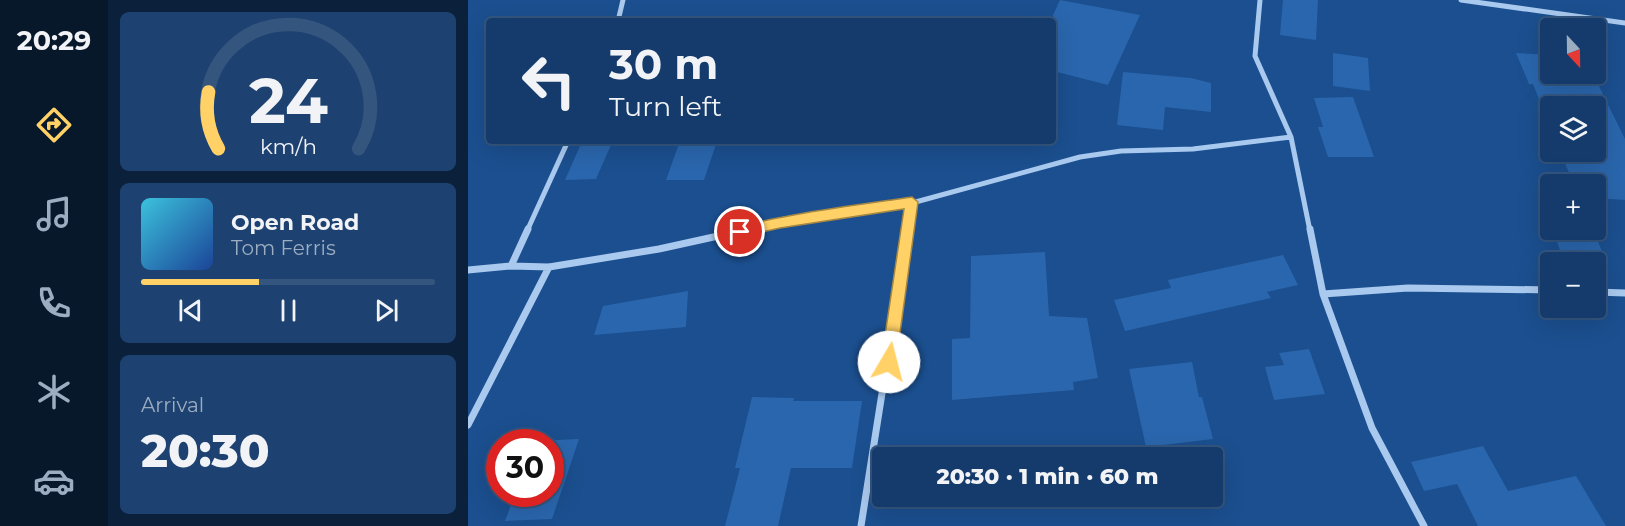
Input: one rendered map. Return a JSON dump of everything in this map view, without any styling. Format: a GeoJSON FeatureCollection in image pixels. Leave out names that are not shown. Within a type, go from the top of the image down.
{"type":"FeatureCollection","features":[{"type":"Feature","properties":{"kind":"street"},"geometry":{"type":"LineString","coordinates":[[619,18],[623,0]]}},
{"type":"Feature","properties":{"kind":"street"},"geometry":{"type":"LineString","coordinates":[[1260,0],[1255,56],[1291,137],[1323,294],[1372,428],[1424,526]]}},
{"type":"Feature","properties":{"kind":"street"},"geometry":{"type":"LineString","coordinates":[[1461,0],[1625,23]]}},
{"type":"Feature","properties":{"kind":"street"},"geometry":{"type":"LineString","coordinates":[[468,270],[511,266],[549,267],[659,249],[780,223],[912,202],[1080,157],[1121,151],[1193,149],[1291,137]]}},
{"type":"Feature","properties":{"kind":"street"},"geometry":{"type":"LineString","coordinates":[[511,266],[567,144]]}},
{"type":"Feature","properties":{"kind":"street"},"geometry":{"type":"LineString","coordinates":[[861,526],[912,202]]}},
{"type":"Feature","properties":{"kind":"street"},"geometry":{"type":"LineString","coordinates":[[468,425],[549,267]]}},
{"type":"Feature","properties":{"kind":"street"},"geometry":{"type":"LineString","coordinates":[[1323,294],[1406,287],[1540,290]]}},
{"type":"Feature","properties":{"kind":"street"},"geometry":{"type":"LineString","coordinates":[[1606,292],[1625,292]]}},
{"type":"Feature","properties":{"kind":"building"},"geometry":{"type":"Polygon","coordinates":[[[1060,0],[1140,15],[1108,85],[1056,72],[1056,18],[1053,18],[1060,0]]]}},
{"type":"Feature","properties":{"kind":"building"},"geometry":{"type":"Polygon","coordinates":[[[1283,0],[1318,0],[1316,40],[1280,35],[1283,0]]]}},
{"type":"Feature","properties":{"kind":"building"},"geometry":{"type":"Polygon","coordinates":[[[1333,53],[1368,58],[1370,91],[1333,86],[1333,53]]]}},
{"type":"Feature","properties":{"kind":"building"},"geometry":{"type":"Polygon","coordinates":[[[1516,53],[1540,54],[1540,84],[1598,84],[1604,96],[1540,96],[1540,102],[1533,84],[1529,84],[1516,53]]]}},
{"type":"Feature","properties":{"kind":"building"},"geometry":{"type":"Polygon","coordinates":[[[1123,72],[1191,78],[1211,83],[1211,112],[1165,107],[1163,130],[1117,125],[1123,72]]]}},
{"type":"Feature","properties":{"kind":"building"},"geometry":{"type":"Polygon","coordinates":[[[1353,97],[1374,157],[1328,157],[1318,127],[1323,127],[1314,98],[1353,97]]]}},
{"type":"Feature","properties":{"kind":"building"},"geometry":{"type":"Polygon","coordinates":[[[1606,100],[1625,139],[1625,200],[1606,199],[1606,174],[1570,174],[1564,162],[1606,162],[1606,100]]]}},
{"type":"Feature","properties":{"kind":"building"},"geometry":{"type":"Polygon","coordinates":[[[679,144],[716,144],[704,180],[666,180],[679,144]]]}},
{"type":"Feature","properties":{"kind":"building"},"geometry":{"type":"Polygon","coordinates":[[[611,145],[596,179],[565,180],[580,146],[611,145]]]}},
{"type":"Feature","properties":{"kind":"building"},"geometry":{"type":"Polygon","coordinates":[[[1556,240],[1597,240],[1602,252],[1561,252],[1556,240]]]}},
{"type":"Feature","properties":{"kind":"building"},"geometry":{"type":"Polygon","coordinates":[[[1045,252],[1049,316],[1087,318],[1098,378],[1073,382],[1074,390],[952,400],[952,339],[970,338],[971,256],[1045,252]]]}},
{"type":"Feature","properties":{"kind":"building"},"geometry":{"type":"Polygon","coordinates":[[[1283,255],[1298,285],[1267,292],[1271,298],[1125,331],[1114,300],[1171,288],[1168,280],[1283,255]]]}},
{"type":"Feature","properties":{"kind":"building"},"geometry":{"type":"Polygon","coordinates":[[[688,291],[686,327],[594,335],[603,306],[688,291]]]}},
{"type":"Feature","properties":{"kind":"building"},"geometry":{"type":"Polygon","coordinates":[[[1309,349],[1325,394],[1274,400],[1265,367],[1284,365],[1279,353],[1309,349]]]}},
{"type":"Feature","properties":{"kind":"building"},"geometry":{"type":"Polygon","coordinates":[[[1192,362],[1199,397],[1202,397],[1213,439],[1146,447],[1129,369],[1192,362]]]}},
{"type":"Feature","properties":{"kind":"building"},"geometry":{"type":"Polygon","coordinates":[[[752,397],[794,398],[793,401],[862,401],[852,468],[791,468],[778,526],[725,526],[740,468],[735,468],[752,397]]]}},
{"type":"Feature","properties":{"kind":"building"},"geometry":{"type":"Polygon","coordinates":[[[579,439],[564,483],[564,440],[579,439]]]}},
{"type":"Feature","properties":{"kind":"building"},"geometry":{"type":"Polygon","coordinates":[[[1483,446],[1508,491],[1576,476],[1606,526],[1478,526],[1457,484],[1424,491],[1411,462],[1483,446]]]}},
{"type":"Feature","properties":{"kind":"building"},"geometry":{"type":"Polygon","coordinates":[[[510,507],[556,507],[552,519],[505,521],[510,507]]]}},
{"type":"Feature","properties":{"kind":"route"},"geometry":{"type":"LineString","coordinates":[[740,232],[780,223],[912,202],[889,362]]}}]}
